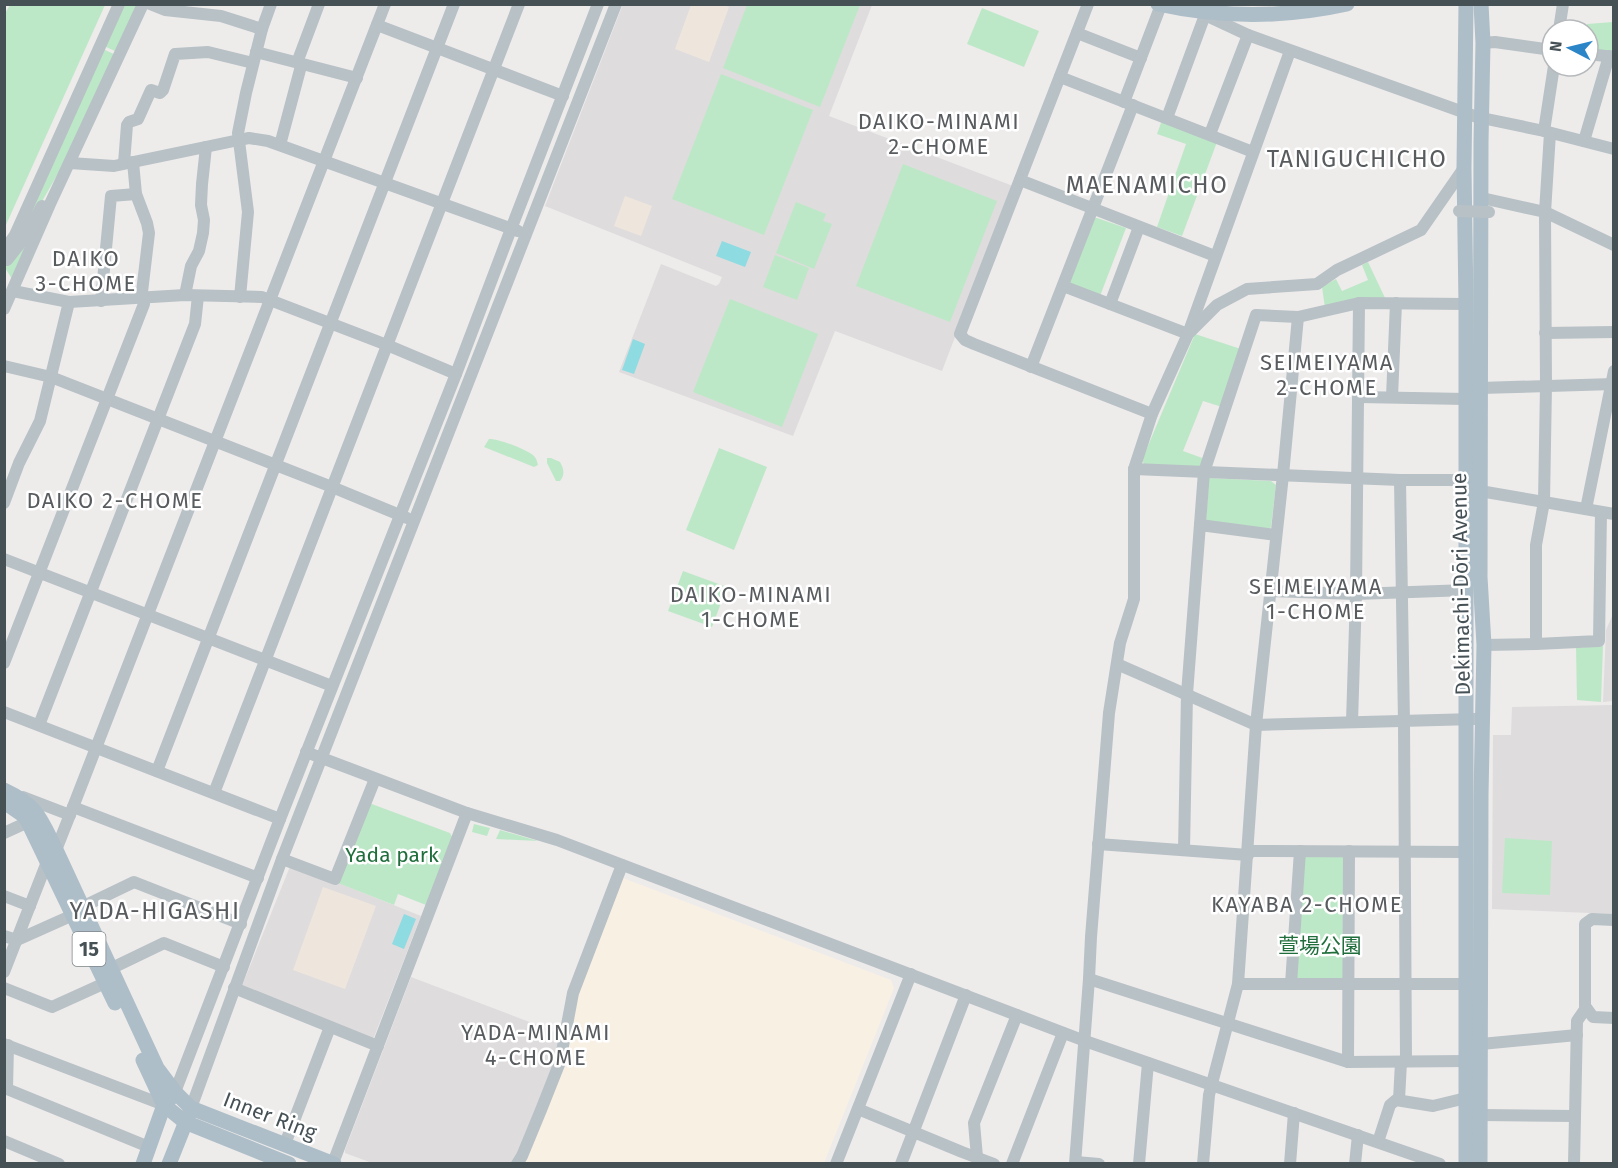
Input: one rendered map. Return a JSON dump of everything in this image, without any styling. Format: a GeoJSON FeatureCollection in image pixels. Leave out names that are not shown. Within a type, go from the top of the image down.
{"type":"FeatureCollection","features":[{"type":"Feature","properties":{"kind":"main road"},"geometry":{"type":"LineString","coordinates":[[1228,4],[1243,4]]}},
{"type":"Feature","properties":{"kind":"main road"},"geometry":{"type":"LineString","coordinates":[[1160,5],[1227,15],[1259,15],[1298,13],[1347,4]]}},
{"type":"Feature","properties":{"kind":"main road","name":"Dekimachi-Dōri Avenue"},"geometry":{"type":"LineString","coordinates":[[1466,4],[1464,112],[1467,480],[1466,1164]]}},
{"type":"Feature","properties":{"kind":"main road","name":"Dekimachi-Dōri Avenue"},"geometry":{"type":"LineString","coordinates":[[1480,1164],[1481,795],[1484,645],[1480,578],[1480,388],[1485,205],[1481,4]]}},
{"type":"Feature","properties":{"kind":"main road","name":"15"},"geometry":{"type":"LineString","coordinates":[[7,795],[52,856]]}},
{"type":"Feature","properties":{"kind":"main road","name":"15"},"geometry":{"type":"LineString","coordinates":[[7,795],[34,809],[52,856],[108,976],[164,1105],[188,1115]]}},
{"type":"Feature","properties":{"kind":"main road","name":"15"},"geometry":{"type":"LineString","coordinates":[[108,976],[157,1068],[176,1092],[188,1115]]}},
{"type":"Feature","properties":{"kind":"main road"},"geometry":{"type":"LineString","coordinates":[[142,1164],[164,1105],[176,1092]]}},
{"type":"Feature","properties":{"kind":"main road"},"geometry":{"type":"LineString","coordinates":[[169,1164],[188,1115]]}},
{"type":"Feature","properties":{"kind":"main road","name":"Inner Ring"},"geometry":{"type":"LineString","coordinates":[[188,1115],[285,1144],[333,1163]]}},
{"type":"Feature","properties":{"kind":"main road","name":"Inner Ring"},"geometry":{"type":"LineString","coordinates":[[188,1115],[289,1164]]}},
{"type":"Feature","properties":{"kind":"street"},"geometry":{"type":"LineString","coordinates":[[5,259],[119,4]]}},
{"type":"Feature","properties":{"kind":"street"},"geometry":{"type":"LineString","coordinates":[[4,309],[94,107],[143,4]]}},
{"type":"Feature","properties":{"kind":"street"},"geometry":{"type":"LineString","coordinates":[[150,4],[165,10],[223,10],[262,29]]}},
{"type":"Feature","properties":{"kind":"street"},"geometry":{"type":"LineString","coordinates":[[240,297],[249,212],[238,133],[262,29],[271,4]]}},
{"type":"Feature","properties":{"kind":"street"},"geometry":{"type":"LineString","coordinates":[[280,145],[301,66],[298,60],[319,4]]}},
{"type":"Feature","properties":{"kind":"street"},"geometry":{"type":"LineString","coordinates":[[4,972],[11,938],[30,906],[72,811],[385,4]]}},
{"type":"Feature","properties":{"kind":"street"},"geometry":{"type":"LineString","coordinates":[[157,771],[454,4]]}},
{"type":"Feature","properties":{"kind":"street"},"geometry":{"type":"LineString","coordinates":[[214,793],[519,4]]}},
{"type":"Feature","properties":{"kind":"street"},"geometry":{"type":"LineString","coordinates":[[176,1092],[598,4]]}},
{"type":"Feature","properties":{"kind":"street"},"geometry":{"type":"LineString","coordinates":[[188,1115],[282,859],[323,759],[616,4]]}},
{"type":"Feature","properties":{"kind":"street"},"geometry":{"type":"LineString","coordinates":[[1088,4],[960,334],[965,340],[974,344],[1152,414]]}},
{"type":"Feature","properties":{"kind":"street"},"geometry":{"type":"LineString","coordinates":[[1031,367],[1093,208],[1160,5]]}},
{"type":"Feature","properties":{"kind":"street"},"geometry":{"type":"LineString","coordinates":[[1167,118],[1200,10],[1248,35],[1482,119],[1614,149]]}},
{"type":"Feature","properties":{"kind":"street"},"geometry":{"type":"LineString","coordinates":[[377,25],[562,96]]}},
{"type":"Feature","properties":{"kind":"street"},"geometry":{"type":"LineString","coordinates":[[1077,33],[1141,58]]}},
{"type":"Feature","properties":{"kind":"street"},"geometry":{"type":"LineString","coordinates":[[1210,134],[1248,35]]}},
{"type":"Feature","properties":{"kind":"street"},"geometry":{"type":"LineString","coordinates":[[1483,43],[1495,42],[1540,48]]}},
{"type":"Feature","properties":{"kind":"street"},"geometry":{"type":"LineString","coordinates":[[1099,1164],[1076,1163],[1090,937],[1109,713],[1120,643],[1134,599],[1134,469],[1152,414],[1188,334],[1290,51]]}},
{"type":"Feature","properties":{"kind":"street"},"geometry":{"type":"LineString","coordinates":[[4,663],[144,304],[142,292],[149,233],[136,194],[129,162],[127,125],[138,119],[151,90],[160,93],[163,90],[175,54],[208,52],[299,62],[357,78]]}},
{"type":"Feature","properties":{"kind":"street"},"geometry":{"type":"LineString","coordinates":[[1584,141],[1611,56]]}},
{"type":"Feature","properties":{"kind":"street"},"geometry":{"type":"LineString","coordinates":[[1060,76],[1253,152]]}},
{"type":"Feature","properties":{"kind":"street"},"geometry":{"type":"LineString","coordinates":[[1536,644],[1536,545],[1544,502],[1547,132],[1553,78]]}},
{"type":"Feature","properties":{"kind":"street"},"geometry":{"type":"LineString","coordinates":[[5,259],[22,241],[61,171],[70,163],[114,166],[239,140],[257,139],[385,182],[526,234]]}},
{"type":"Feature","properties":{"kind":"street"},"geometry":{"type":"LineString","coordinates":[[185,295],[191,266],[199,251],[203,233],[204,220],[201,205],[206,147]]}},
{"type":"Feature","properties":{"kind":"street"},"geometry":{"type":"LineString","coordinates":[[1188,334],[1217,305],[1247,289],[1317,284],[1337,270],[1421,230],[1464,168]]}},
{"type":"Feature","properties":{"kind":"street"},"geometry":{"type":"LineString","coordinates":[[1020,180],[1215,256]]}},
{"type":"Feature","properties":{"kind":"street"},"geometry":{"type":"LineString","coordinates":[[101,301],[111,196],[136,194]]}},
{"type":"Feature","properties":{"kind":"street"},"geometry":{"type":"LineString","coordinates":[[1459,211],[1485,205],[1545,212],[1614,246]]}},
{"type":"Feature","properties":{"kind":"street"},"geometry":{"type":"LineString","coordinates":[[1110,304],[1139,226]]}},
{"type":"Feature","properties":{"kind":"street"},"geometry":{"type":"LineString","coordinates":[[1063,286],[1188,334]]}},
{"type":"Feature","properties":{"kind":"street"},"geometry":{"type":"LineString","coordinates":[[13,291],[69,302],[185,295],[261,297],[271,299],[456,374]]}},
{"type":"Feature","properties":{"kind":"street"},"geometry":{"type":"LineString","coordinates":[[39,725],[195,324],[198,296]]}},
{"type":"Feature","properties":{"kind":"street"},"geometry":{"type":"LineString","coordinates":[[4,503],[40,421],[69,302]]}},
{"type":"Feature","properties":{"kind":"street"},"geometry":{"type":"LineString","coordinates":[[1184,850],[1187,694],[1204,472],[1256,315],[1298,317],[1359,303],[1466,304]]}},
{"type":"Feature","properties":{"kind":"street"},"geometry":{"type":"LineString","coordinates":[[1352,722],[1356,594],[1359,303]]}},
{"type":"Feature","properties":{"kind":"street"},"geometry":{"type":"LineString","coordinates":[[1392,397],[1396,303]]}},
{"type":"Feature","properties":{"kind":"street"},"geometry":{"type":"LineString","coordinates":[[1203,1164],[1209,1095],[1238,984],[1256,725],[1298,317]]}},
{"type":"Feature","properties":{"kind":"street"},"geometry":{"type":"LineString","coordinates":[[1545,333],[1614,332]]}},
{"type":"Feature","properties":{"kind":"street"},"geometry":{"type":"LineString","coordinates":[[4,366],[51,377],[415,521]]}},
{"type":"Feature","properties":{"kind":"street"},"geometry":{"type":"LineString","coordinates":[[1586,509],[1614,371]]}},
{"type":"Feature","properties":{"kind":"street"},"geometry":{"type":"LineString","coordinates":[[1480,388],[1612,384]]}},
{"type":"Feature","properties":{"kind":"street"},"geometry":{"type":"LineString","coordinates":[[1359,397],[1466,399]]}},
{"type":"Feature","properties":{"kind":"street"},"geometry":{"type":"LineString","coordinates":[[1134,469],[1400,480],[1467,480],[1480,491],[1607,513],[1599,641],[1484,645]]}},
{"type":"Feature","properties":{"kind":"street"},"geometry":{"type":"LineString","coordinates":[[1399,1100],[1403,1061],[1404,984],[1404,722],[1400,480]]}},
{"type":"Feature","properties":{"kind":"street"},"geometry":{"type":"LineString","coordinates":[[1200,525],[1276,535]]}},
{"type":"Feature","properties":{"kind":"street"},"geometry":{"type":"LineString","coordinates":[[4,559],[332,686]]}},
{"type":"Feature","properties":{"kind":"street"},"geometry":{"type":"LineString","coordinates":[[1270,591],[1356,594],[1467,590]]}},
{"type":"Feature","properties":{"kind":"street"},"geometry":{"type":"LineString","coordinates":[[1117,664],[1256,725],[1483,719]]}},
{"type":"Feature","properties":{"kind":"street"},"geometry":{"type":"LineString","coordinates":[[4,712],[280,819]]}},
{"type":"Feature","properties":{"kind":"street"},"geometry":{"type":"LineString","coordinates":[[306,752],[467,813],[557,840],[1084,1041],[1378,1142],[1413,1159],[1440,1164]]}},
{"type":"Feature","properties":{"kind":"street"},"geometry":{"type":"LineString","coordinates":[[282,859],[335,879],[375,779]]}},
{"type":"Feature","properties":{"kind":"street"},"geometry":{"type":"LineString","coordinates":[[7,795],[72,811],[258,878]]}},
{"type":"Feature","properties":{"kind":"street"},"geometry":{"type":"LineString","coordinates":[[333,1163],[467,813]]}},
{"type":"Feature","properties":{"kind":"street"},"geometry":{"type":"LineString","coordinates":[[4,833],[28,822]]}},
{"type":"Feature","properties":{"kind":"street"},"geometry":{"type":"LineString","coordinates":[[1098,844],[1248,853],[1466,852]]}},
{"type":"Feature","properties":{"kind":"street"},"geometry":{"type":"LineString","coordinates":[[1291,984],[1300,851]]}},
{"type":"Feature","properties":{"kind":"street"},"geometry":{"type":"LineString","coordinates":[[1348,1062],[1349,851]]}},
{"type":"Feature","properties":{"kind":"street"},"geometry":{"type":"LineString","coordinates":[[517,1164],[560,1062],[573,993],[622,865]]}},
{"type":"Feature","properties":{"kind":"street"},"geometry":{"type":"LineString","coordinates":[[11,938],[77,911],[134,882],[241,924]]}},
{"type":"Feature","properties":{"kind":"street"},"geometry":{"type":"LineString","coordinates":[[4,896],[30,906]]}},
{"type":"Feature","properties":{"kind":"street"},"geometry":{"type":"LineString","coordinates":[[1614,920],[1592,919],[1585,924],[1585,1006],[1593,1017],[1614,1018]]}},
{"type":"Feature","properties":{"kind":"street"},"geometry":{"type":"LineString","coordinates":[[4,988],[52,1007],[164,943],[224,967]]}},
{"type":"Feature","properties":{"kind":"street"},"geometry":{"type":"LineString","coordinates":[[836,1164],[911,974]]}},
{"type":"Feature","properties":{"kind":"street"},"geometry":{"type":"LineString","coordinates":[[1089,979],[1348,1062],[1467,1061]]}},
{"type":"Feature","properties":{"kind":"street"},"geometry":{"type":"LineString","coordinates":[[1238,984],[1467,984]]}},
{"type":"Feature","properties":{"kind":"street"},"geometry":{"type":"LineString","coordinates":[[234,988],[378,1046]]}},
{"type":"Feature","properties":{"kind":"street"},"geometry":{"type":"LineString","coordinates":[[901,1164],[966,995]]}},
{"type":"Feature","properties":{"kind":"street"},"geometry":{"type":"LineString","coordinates":[[1574,1164],[1577,1021],[1586,1008]]}},
{"type":"Feature","properties":{"kind":"street"},"geometry":{"type":"LineString","coordinates":[[977,1157],[974,1123],[1017,1015]]}},
{"type":"Feature","properties":{"kind":"street"},"geometry":{"type":"LineString","coordinates":[[285,1144],[330,1027]]}},
{"type":"Feature","properties":{"kind":"street"},"geometry":{"type":"LineString","coordinates":[[1012,1164],[1063,1033]]}},
{"type":"Feature","properties":{"kind":"street"},"geometry":{"type":"LineString","coordinates":[[1481,1044],[1577,1035]]}},
{"type":"Feature","properties":{"kind":"street"},"geometry":{"type":"LineString","coordinates":[[149,1147],[7,1089],[6,1045],[164,1105]]}},
{"type":"Feature","properties":{"kind":"street"},"geometry":{"type":"LineString","coordinates":[[1139,1164],[1148,1063]]}},
{"type":"Feature","properties":{"kind":"street"},"geometry":{"type":"LineString","coordinates":[[1378,1142],[1390,1105],[1396,1100],[1433,1106],[1466,1098]]}},
{"type":"Feature","properties":{"kind":"street"},"geometry":{"type":"LineString","coordinates":[[858,1109],[913,1132],[959,1158],[977,1157],[994,1164]]}},
{"type":"Feature","properties":{"kind":"street"},"geometry":{"type":"LineString","coordinates":[[1290,1164],[1294,1113]]}},
{"type":"Feature","properties":{"kind":"street"},"geometry":{"type":"LineString","coordinates":[[1480,1115],[1575,1116]]}},
{"type":"Feature","properties":{"kind":"street"},"geometry":{"type":"LineString","coordinates":[[1355,1164],[1358,1136]]}},
{"type":"Feature","properties":{"kind":"street"},"geometry":{"type":"LineString","coordinates":[[4,1141],[59,1164]]}},
{"type":"Feature","properties":{"kind":"shaded area"},"geometry":{"type":"Polygon","coordinates":[[[623,4],[872,5],[829,116],[1013,186],[942,371],[835,331],[793,436],[619,372],[661,264],[716,286],[722,277],[545,206],[623,4]]]}},
{"type":"Feature","properties":{"kind":"shaded area"},"geometry":{"type":"Polygon","coordinates":[[[1613,614],[1613,701],[1603,702],[1606,630],[1613,614]]]}},
{"type":"Feature","properties":{"kind":"shaded area"},"geometry":{"type":"Polygon","coordinates":[[[1613,705],[1613,914],[1492,909],[1493,735],[1511,735],[1512,707],[1613,705]]]}},
{"type":"Feature","properties":{"kind":"shaded area"},"geometry":{"type":"Polygon","coordinates":[[[291,864],[421,916],[374,1037],[371,1039],[242,986],[291,864]]]}},
{"type":"Feature","properties":{"kind":"shaded area"},"geometry":{"type":"Polygon","coordinates":[[[623,878],[891,980],[894,988],[824,1163],[523,1164],[581,984],[623,878]]]}},
{"type":"Feature","properties":{"kind":"shaded area"},"geometry":{"type":"Polygon","coordinates":[[[411,977],[561,1034],[558,1054],[518,1154],[512,1163],[372,1163],[345,1153],[411,977]]]}},
{"type":"Feature","properties":{"kind":"green space"},"geometry":{"type":"Polygon","coordinates":[[[10,5],[105,5],[5,227],[4,15],[10,5]]]}},
{"type":"Feature","properties":{"kind":"green space"},"geometry":{"type":"Polygon","coordinates":[[[123,5],[140,5],[117,52],[104,46],[123,5]]]}},
{"type":"Feature","properties":{"kind":"green space"},"geometry":{"type":"Polygon","coordinates":[[[747,5],[860,5],[820,107],[723,68],[747,5]]]}},
{"type":"Feature","properties":{"kind":"green space"},"geometry":{"type":"Polygon","coordinates":[[[982,8],[1039,31],[1024,67],[967,44],[982,8]]]}},
{"type":"Feature","properties":{"kind":"green space"},"geometry":{"type":"Polygon","coordinates":[[[1613,22],[1613,53],[1600,51],[1600,23],[1613,22]]]}},
{"type":"Feature","properties":{"kind":"green space"},"geometry":{"type":"Polygon","coordinates":[[[103,49],[116,55],[60,170],[41,203],[24,224],[103,49]]]}},
{"type":"Feature","properties":{"kind":"green space"},"geometry":{"type":"Polygon","coordinates":[[[721,74],[813,110],[764,235],[672,199],[721,74]]]}},
{"type":"Feature","properties":{"kind":"green space"},"geometry":{"type":"Polygon","coordinates":[[[1162,120],[1217,142],[1182,236],[1157,227],[1186,144],[1157,134],[1162,120]]]}},
{"type":"Feature","properties":{"kind":"green space"},"geometry":{"type":"Polygon","coordinates":[[[903,164],[997,201],[950,322],[856,286],[903,164]]]}},
{"type":"Feature","properties":{"kind":"green space"},"geometry":{"type":"Polygon","coordinates":[[[49,198],[14,282],[5,268],[49,198]]]}},
{"type":"Feature","properties":{"kind":"green space"},"geometry":{"type":"Polygon","coordinates":[[[796,202],[826,214],[823,221],[832,224],[814,269],[776,253],[796,202]]]}},
{"type":"Feature","properties":{"kind":"green space"},"geometry":{"type":"Polygon","coordinates":[[[1094,218],[1126,228],[1100,296],[1069,283],[1094,218]]]}},
{"type":"Feature","properties":{"kind":"green space"},"geometry":{"type":"Polygon","coordinates":[[[775,255],[809,268],[797,300],[763,287],[775,255]]]}},
{"type":"Feature","properties":{"kind":"green space"},"geometry":{"type":"Polygon","coordinates":[[[1368,262],[1386,300],[1325,308],[1322,287],[1336,279],[1342,291],[1368,280],[1362,265],[1368,262]]]}},
{"type":"Feature","properties":{"kind":"green space"},"geometry":{"type":"Polygon","coordinates":[[[730,299],[818,334],[782,427],[693,392],[730,299]]]}},
{"type":"Feature","properties":{"kind":"green space"},"geometry":{"type":"Polygon","coordinates":[[[1195,334],[1241,349],[1222,407],[1203,401],[1183,451],[1205,459],[1200,469],[1145,466],[1142,460],[1195,334]]]}},
{"type":"Feature","properties":{"kind":"green space"},"geometry":{"type":"Polygon","coordinates":[[[489,439],[505,442],[526,451],[535,457],[538,465],[534,467],[484,447],[489,439]]]}},
{"type":"Feature","properties":{"kind":"green space"},"geometry":{"type":"Polygon","coordinates":[[[719,448],[767,467],[734,550],[686,530],[719,448]]]}},
{"type":"Feature","properties":{"kind":"green space"},"geometry":{"type":"Polygon","coordinates":[[[547,458],[560,462],[563,476],[560,481],[556,481],[547,463],[547,458]]]}},
{"type":"Feature","properties":{"kind":"green space"},"geometry":{"type":"Polygon","coordinates":[[[1209,478],[1271,481],[1276,485],[1269,530],[1206,522],[1209,478]]]}},
{"type":"Feature","properties":{"kind":"green space"},"geometry":{"type":"Polygon","coordinates":[[[683,571],[727,587],[712,627],[668,611],[683,571]]]}},
{"type":"Feature","properties":{"kind":"green space"},"geometry":{"type":"Polygon","coordinates":[[[1603,646],[1601,702],[1577,700],[1576,648],[1603,646]]]}},
{"type":"Feature","properties":{"kind":"green space","name":"Yada park"},"geometry":{"type":"Polygon","coordinates":[[[369,803],[450,833],[452,837],[426,905],[398,894],[394,905],[338,883],[369,803]]]}},
{"type":"Feature","properties":{"kind":"green space"},"geometry":{"type":"Polygon","coordinates":[[[474,824],[490,828],[487,836],[472,832],[474,824]]]}},
{"type":"Feature","properties":{"kind":"green space"},"geometry":{"type":"Polygon","coordinates":[[[500,830],[538,841],[496,839],[500,830]]]}},
{"type":"Feature","properties":{"kind":"green space"},"geometry":{"type":"Polygon","coordinates":[[[1505,838],[1552,841],[1550,895],[1502,893],[1505,838]]]}},
{"type":"Feature","properties":{"kind":"green space","name":"萱場公園"},"geometry":{"type":"Polygon","coordinates":[[[1306,855],[1345,856],[1344,978],[1296,980],[1303,859],[1306,855]]]}},
{"type":"Feature","properties":{"kind":"sand"},"geometry":{"type":"Polygon","coordinates":[[[691,5],[729,7],[709,62],[675,49],[691,5]]]}},
{"type":"Feature","properties":{"kind":"sand"},"geometry":{"type":"Polygon","coordinates":[[[625,196],[652,206],[641,236],[614,226],[625,196]]]}},
{"type":"Feature","properties":{"kind":"sand"},"geometry":{"type":"Polygon","coordinates":[[[323,887],[376,906],[345,989],[293,970],[323,887]]]}},
{"type":"Feature","properties":{"kind":"water"},"geometry":{"type":"Polygon","coordinates":[[[722,241],[751,252],[745,267],[716,256],[722,241]]]}},
{"type":"Feature","properties":{"kind":"water"},"geometry":{"type":"Polygon","coordinates":[[[633,339],[645,344],[634,374],[622,370],[633,339]]]}},
{"type":"Feature","properties":{"kind":"water"},"geometry":{"type":"Polygon","coordinates":[[[404,914],[416,919],[404,949],[392,944],[404,914]]]}},
{"type":"Feature","properties":{"kind":"district","name":"DAIKO-MINAMI 2-CHOME"},"geometry":{"type":"Point","coordinates":[939,134]}},
{"type":"Feature","properties":{"kind":"district","name":"TANIGUCHICHO"},"geometry":{"type":"Point","coordinates":[1357,159]}},
{"type":"Feature","properties":{"kind":"district","name":"MAENAMICHO"},"geometry":{"type":"Point","coordinates":[1147,185]}},
{"type":"Feature","properties":{"kind":"district","name":"DAIKO 3-CHOME"},"geometry":{"type":"Point","coordinates":[86,270]}},
{"type":"Feature","properties":{"kind":"district","name":"SEIMEIYAMA 2-CHOME"},"geometry":{"type":"Point","coordinates":[1327,374]}},
{"type":"Feature","properties":{"kind":"district","name":"DAIKO 2-CHOME"},"geometry":{"type":"Point","coordinates":[115,500]}},
{"type":"Feature","properties":{"kind":"district","name":"SEIMEIYAMA 1-CHOME"},"geometry":{"type":"Point","coordinates":[1316,598]}},
{"type":"Feature","properties":{"kind":"district","name":"DAIKO-MINAMI 1-CHOME"},"geometry":{"type":"Point","coordinates":[751,606]}},
{"type":"Feature","properties":{"kind":"district","name":"KAYABA 2-CHOME"},"geometry":{"type":"Point","coordinates":[1307,904]}},
{"type":"Feature","properties":{"kind":"district","name":"YADA-HIGASHI"},"geometry":{"type":"Point","coordinates":[155,911]}},
{"type":"Feature","properties":{"kind":"district","name":"YADA-MINAMI 4-CHOME"},"geometry":{"type":"Point","coordinates":[536,1044]}}]}
